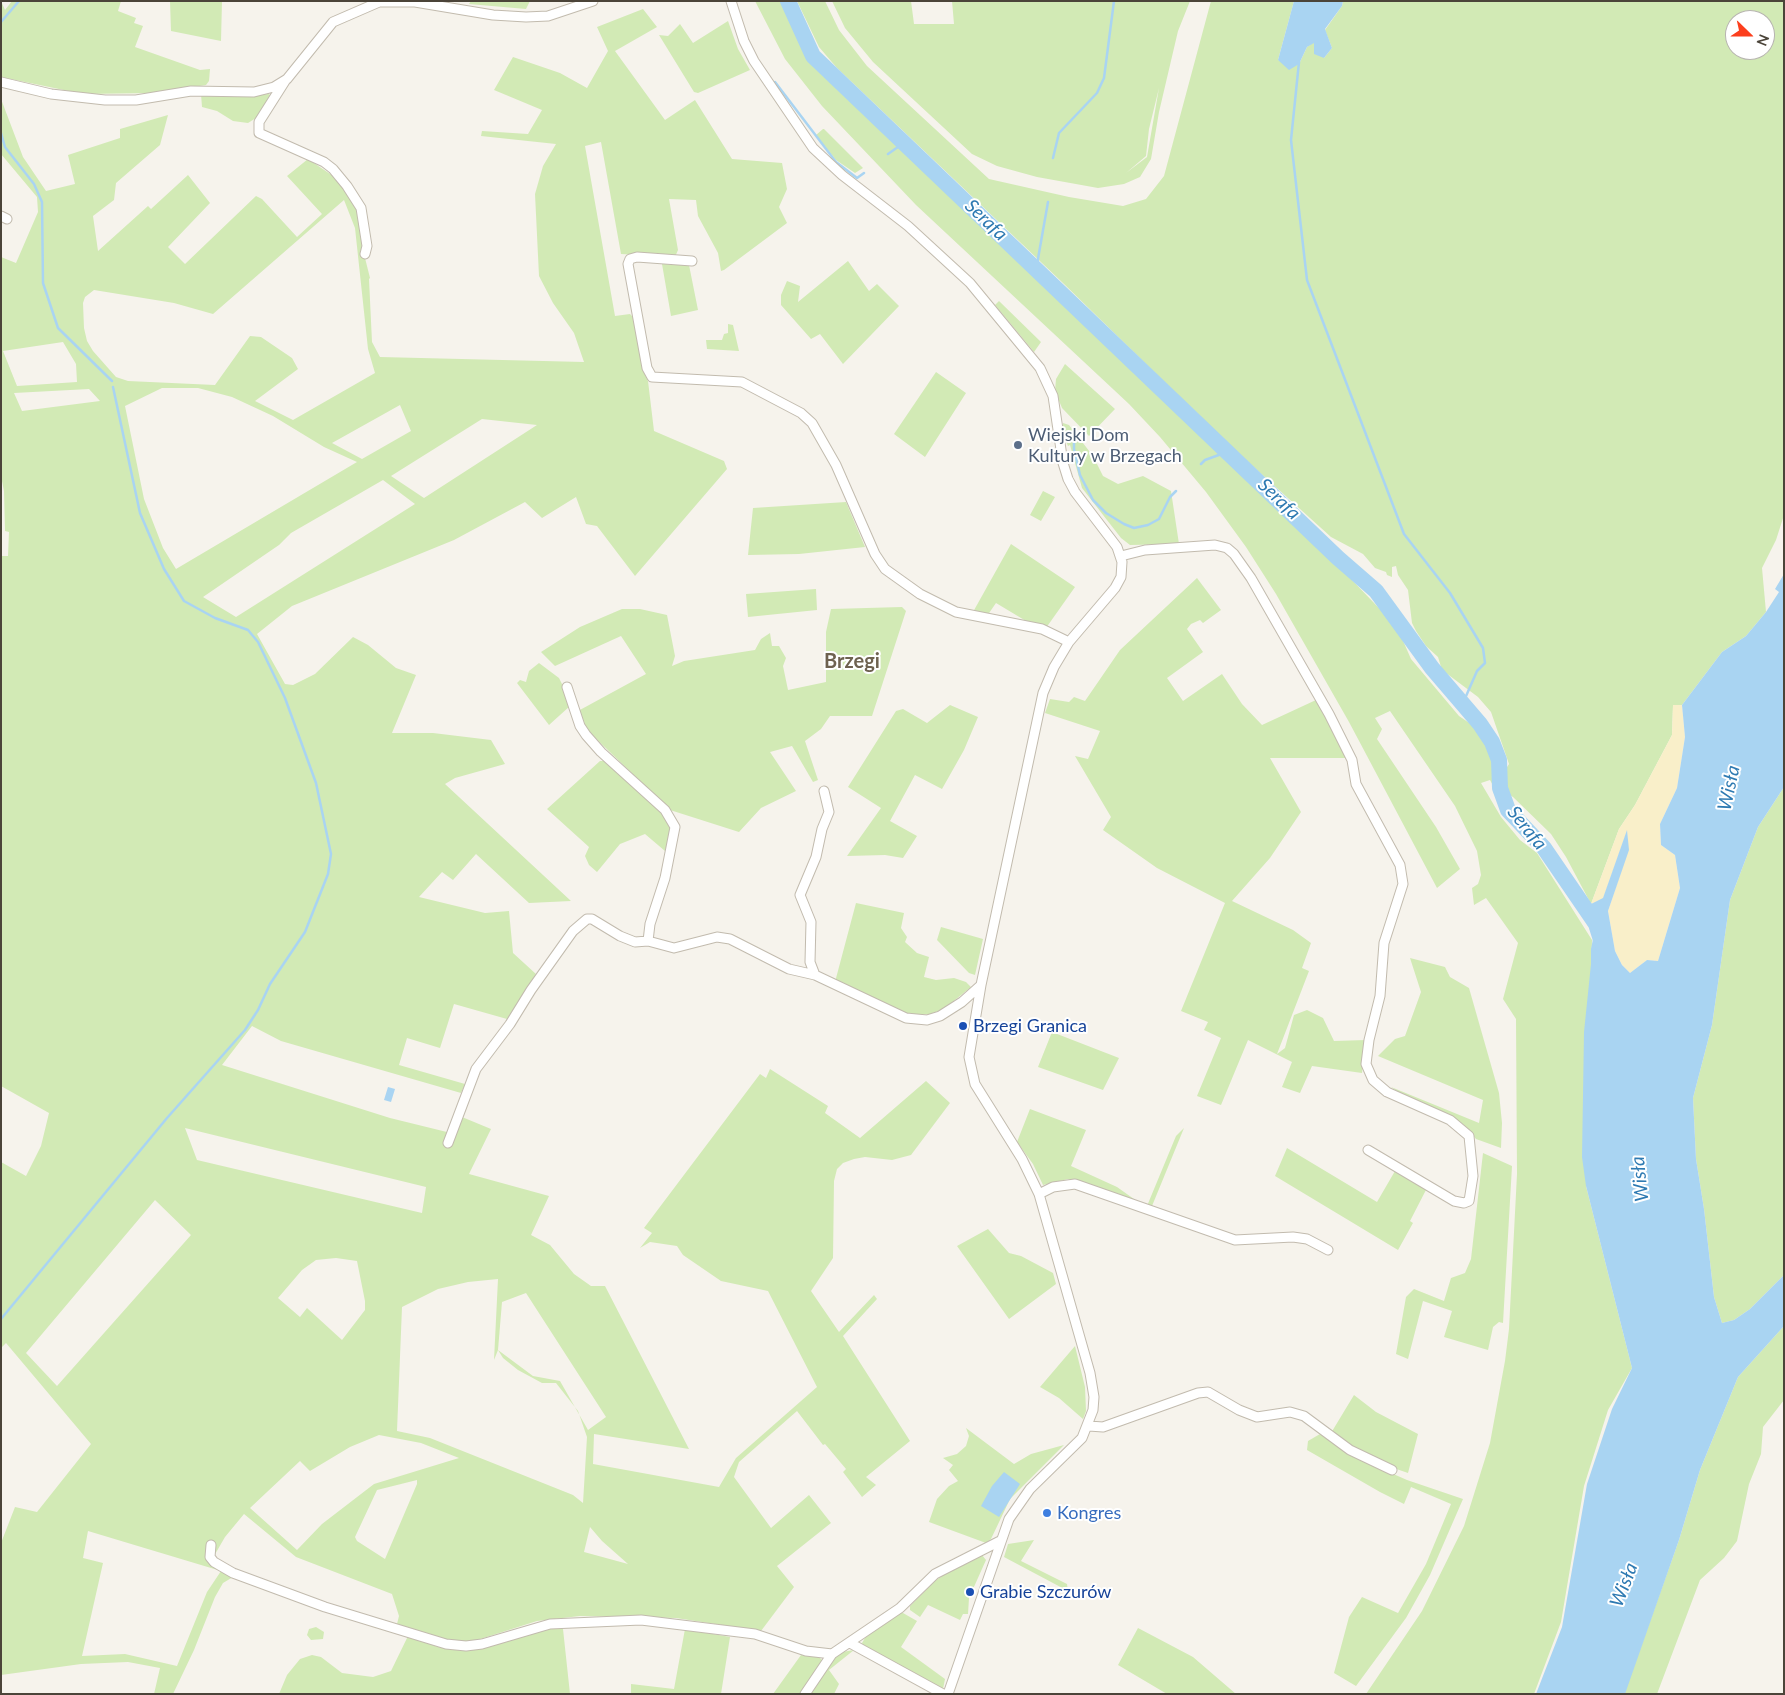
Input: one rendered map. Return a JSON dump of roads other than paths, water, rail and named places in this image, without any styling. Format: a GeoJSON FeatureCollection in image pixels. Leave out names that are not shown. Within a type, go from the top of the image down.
{"type":"FeatureCollection","features":[{"type":"Feature","properties":{"kind":"street"},"geometry":{"type":"LineString","coordinates":[[365,254],[367,246],[361,208],[348,186],[324,162],[259,133],[259,122],[286,79],[333,22],[379,2],[415,2],[493,15],[526,17],[548,16],[593,1]]}},
{"type":"Feature","properties":{"kind":"street"},"geometry":{"type":"LineString","coordinates":[[730,1],[744,41],[754,61],[813,148],[842,175],[908,226],[970,283],[1040,368],[1053,396],[1061,456],[1068,479],[1083,503],[1108,534],[1121,556],[1120,577],[1115,588],[1069,642],[1050,675],[1038,712],[981,985],[969,1057],[971,1072],[984,1101],[1022,1159],[1039,1194],[1090,1373],[1094,1405],[1089,1426],[1075,1447],[1039,1479],[1022,1499],[1009,1519],[948,1694]]}},
{"type":"Feature","properties":{"kind":"street"},"geometry":{"type":"LineString","coordinates":[[1,82],[51,94],[136,100],[191,91],[254,92],[274,87],[286,79]]}},
{"type":"Feature","properties":{"kind":"street"},"geometry":{"type":"LineString","coordinates":[[692,261],[637,257],[630,259],[628,264],[647,368],[652,377],[742,382],[801,412],[812,422],[836,465],[875,554],[885,569],[920,594],[956,612],[1042,629],[1069,642]]}},
{"type":"Feature","properties":{"kind":"street"},"geometry":{"type":"LineString","coordinates":[[1121,556],[1145,550],[1215,545],[1227,548],[1238,558],[1329,714],[1352,760],[1356,784],[1400,865],[1403,884],[1383,948],[1380,996],[1369,1040],[1367,1071],[1376,1083],[1393,1096],[1450,1120],[1466,1132],[1471,1140],[1474,1176],[1469,1201],[1464,1203],[1454,1201],[1368,1150]]}},
{"type":"Feature","properties":{"kind":"street"},"geometry":{"type":"LineString","coordinates":[[567,687],[580,726],[586,735],[665,810],[675,827],[665,878],[650,924],[648,940]]}},
{"type":"Feature","properties":{"kind":"street"},"geometry":{"type":"LineString","coordinates":[[815,976],[810,962],[810,922],[800,895],[816,857],[822,829],[829,812],[824,791]]}},
{"type":"Feature","properties":{"kind":"street"},"geometry":{"type":"LineString","coordinates":[[448,1143],[476,1069],[510,1024],[531,990],[573,931],[586,920],[592,918],[635,942],[648,940],[674,948],[689,946],[706,939],[724,938],[738,942],[790,969],[815,976],[894,1013],[917,1020],[931,1019],[946,1012],[981,985]]}},
{"type":"Feature","properties":{"kind":"street"},"geometry":{"type":"LineString","coordinates":[[1039,1194],[1053,1187],[1074,1184],[1236,1240],[1293,1237],[1307,1239],[1328,1250]]}},
{"type":"Feature","properties":{"kind":"street"},"geometry":{"type":"LineString","coordinates":[[1089,1426],[1102,1427],[1198,1393],[1208,1392],[1239,1410],[1257,1417],[1290,1412],[1304,1416],[1350,1450],[1392,1470]]}},
{"type":"Feature","properties":{"kind":"street"},"geometry":{"type":"LineString","coordinates":[[805,1694],[832,1654],[900,1608],[935,1574],[1000,1542]]}},
{"type":"Feature","properties":{"kind":"street"},"geometry":{"type":"LineString","coordinates":[[211,1545],[210,1557],[214,1562],[233,1573],[325,1607],[446,1644],[477,1645],[550,1624],[641,1620],[755,1634],[806,1651],[832,1654]]}},
{"type":"Feature","properties":{"kind":"street"},"geometry":{"type":"LineString","coordinates":[[850,1643],[943,1694]]}},
{"type":"Feature","properties":{"kind":"water"},"geometry":{"type":"Polygon","coordinates":[[[1294,1],[1343,1],[1342,6],[1325,29],[1332,48],[1324,58],[1314,54],[1314,43],[1307,47],[1299,64],[1289,70],[1278,60],[1294,1]]]}},
{"type":"Feature","properties":{"kind":"water","name":"Wisła"},"geometry":{"type":"Polygon","coordinates":[[[1784,574],[1784,787],[1758,827],[1730,900],[1712,1025],[1693,1098],[1696,1159],[1714,1297],[1722,1323],[1734,1320],[1750,1309],[1784,1275],[1784,1326],[1738,1377],[1700,1470],[1679,1540],[1625,1694],[1536,1694],[1562,1627],[1587,1484],[1612,1409],[1632,1368],[1586,1186],[1582,1157],[1584,1032],[1591,949],[1596,924],[1591,904],[1603,898],[1627,830],[1629,850],[1608,911],[1615,951],[1622,965],[1630,973],[1647,960],[1658,961],[1680,888],[1675,855],[1661,845],[1660,824],[1677,788],[1685,737],[1682,705],[1722,652],[1746,636],[1766,612],[1779,592],[1775,589],[1784,574]]]}},
{"type":"Feature","properties":{"kind":"water"},"geometry":{"type":"Polygon","coordinates":[[[388,1087],[395,1089],[391,1102],[384,1100],[388,1087]]]}},
{"type":"Feature","properties":{"kind":"water"},"geometry":{"type":"Polygon","coordinates":[[[1004,1472],[1020,1484],[999,1517],[981,1506],[992,1486],[1004,1472]]]}},
{"type":"Feature","properties":{"kind":"waterway"},"geometry":{"type":"LineString","coordinates":[[1,22],[19,1]]}},
{"type":"Feature","properties":{"kind":"waterway","name":"Serafa"},"geometry":{"type":"LineString","coordinates":[[788,1],[813,56],[1338,558],[1376,591],[1432,668],[1480,724],[1492,742],[1499,760],[1500,788],[1508,810],[1544,848],[1596,924],[1603,946]]}},
{"type":"Feature","properties":{"kind":"waterway"},"geometry":{"type":"LineString","coordinates":[[1053,158],[1059,133],[1097,93],[1104,78],[1114,1]]}},
{"type":"Feature","properties":{"kind":"waterway"},"geometry":{"type":"LineString","coordinates":[[1299,62],[1291,140],[1307,280],[1404,534],[1450,593],[1483,648],[1485,663],[1477,671],[1463,703]]}},
{"type":"Feature","properties":{"kind":"waterway"},"geometry":{"type":"LineString","coordinates":[[775,82],[836,162],[857,178],[864,173]]}},
{"type":"Feature","properties":{"kind":"waterway"},"geometry":{"type":"LineString","coordinates":[[1,133],[5,147],[34,184],[42,202],[43,283],[58,328],[112,381]]}},
{"type":"Feature","properties":{"kind":"waterway"},"geometry":{"type":"LineString","coordinates":[[888,154],[905,142]]}},
{"type":"Feature","properties":{"kind":"waterway"},"geometry":{"type":"LineString","coordinates":[[1036,270],[1048,202]]}},
{"type":"Feature","properties":{"kind":"waterway"},"geometry":{"type":"LineString","coordinates":[[1,1319],[167,1118],[245,1030],[258,1010],[270,984],[305,932],[328,874],[331,854],[316,783],[285,698],[258,642],[248,630],[215,618],[184,601],[164,569],[140,513],[113,387]]}},
{"type":"Feature","properties":{"kind":"waterway"},"geometry":{"type":"LineString","coordinates":[[1074,436],[1074,449],[1080,475],[1093,500],[1106,513],[1124,524],[1134,528],[1148,525],[1159,519],[1170,497],[1176,491]]}},
{"type":"Feature","properties":{"kind":"waterway"},"geometry":{"type":"LineString","coordinates":[[1201,464],[1205,460],[1227,452]]}},
{"type":"Feature","properties":{"kind":"place","name":"Wiejski Dom Kultury w Brzegach"},"geometry":{"type":"Point","coordinates":[1018,445]}},
{"type":"Feature","properties":{"kind":"place","name":"Brzegi Granica"},"geometry":{"type":"Point","coordinates":[963,1026]}},
{"type":"Feature","properties":{"kind":"place","name":"Kongres"},"geometry":{"type":"Point","coordinates":[1047,1513]}},
{"type":"Feature","properties":{"kind":"place","name":"Grabie Szczurów"},"geometry":{"type":"Point","coordinates":[970,1592]}},
{"type":"Feature","properties":{"kind":"district","name":"Brzegi"},"geometry":{"type":"Point","coordinates":[852,662]}}]}
